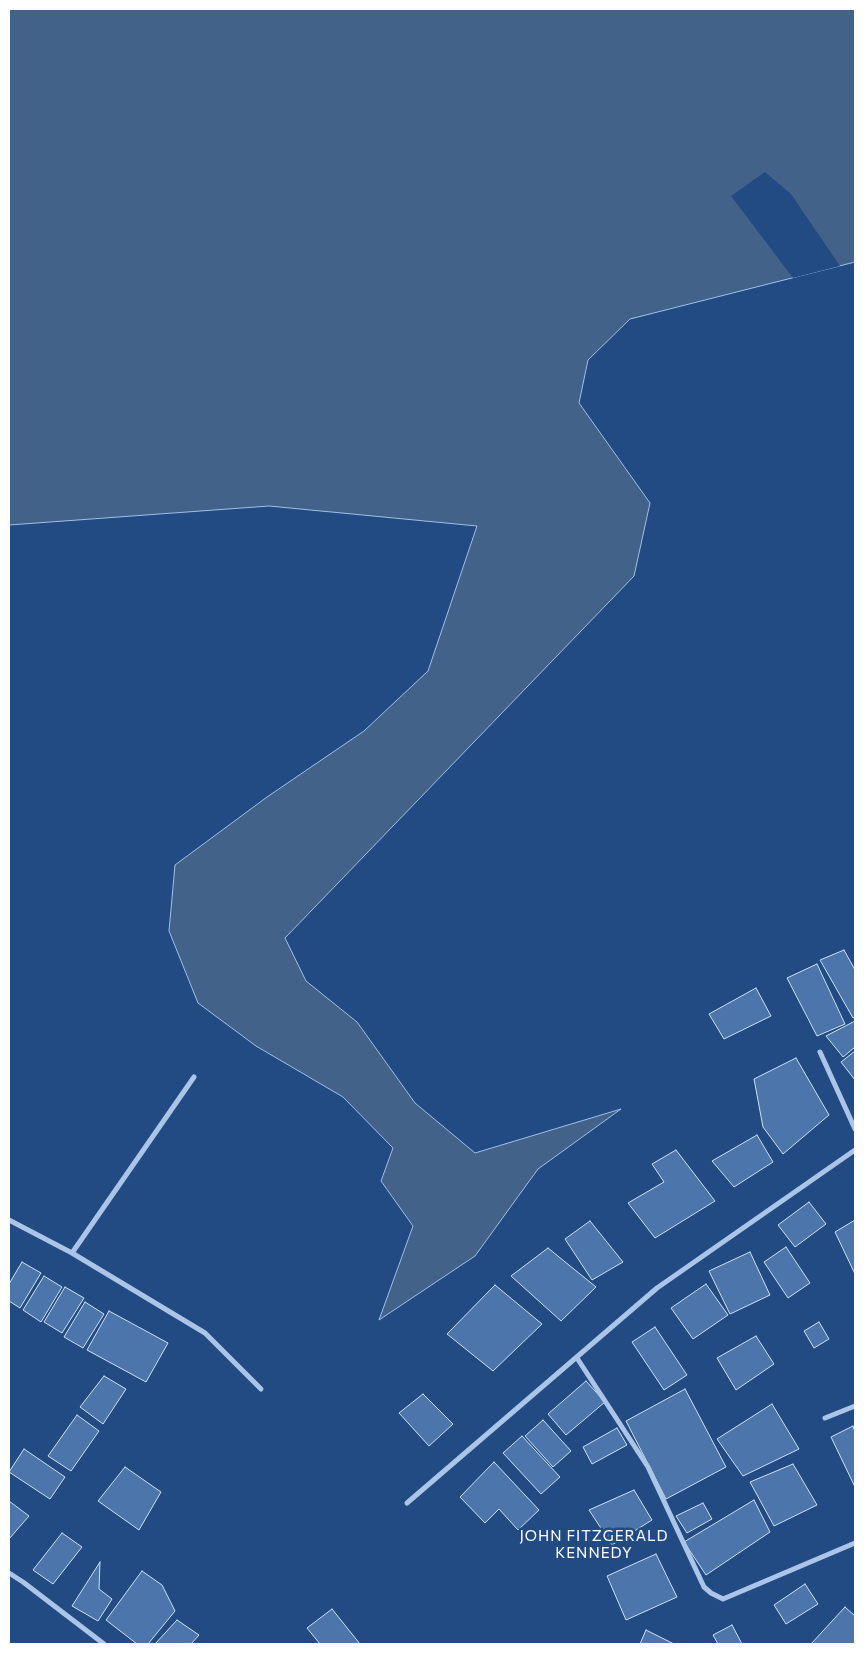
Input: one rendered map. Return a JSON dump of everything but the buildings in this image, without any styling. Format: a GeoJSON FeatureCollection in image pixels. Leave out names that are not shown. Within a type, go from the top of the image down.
{"type":"FeatureCollection","features":[{"type":"Feature","properties":{"kind":"street"},"geometry":{"type":"LineString","coordinates":[[820,1052],[855,1129]]}},
{"type":"Feature","properties":{"kind":"street"},"geometry":{"type":"LineString","coordinates":[[72,1253],[194,1077]]}},
{"type":"Feature","properties":{"kind":"street"},"geometry":{"type":"LineString","coordinates":[[407,1503],[657,1288],[855,1150]]}},
{"type":"Feature","properties":{"kind":"street"},"geometry":{"type":"LineString","coordinates":[[9,1220],[72,1253],[205,1333],[261,1390]]}},
{"type":"Feature","properties":{"kind":"street"},"geometry":{"type":"LineString","coordinates":[[577,1358],[648,1468],[704,1587],[711,1593],[723,1599],[855,1543]]}},
{"type":"Feature","properties":{"kind":"street"},"geometry":{"type":"LineString","coordinates":[[825,1418],[855,1406]]}},
{"type":"Feature","properties":{"kind":"street"},"geometry":{"type":"LineString","coordinates":[[9,1573],[24,1582],[104,1644]]}},
{"type":"Feature","properties":{"kind":"water"},"geometry":{"type":"Polygon","coordinates":[[[9,9],[855,9],[855,262],[630,319],[588,360],[579,403],[650,503],[634,576],[285,938],[306,981],[357,1022],[415,1103],[475,1153],[621,1109],[538,1169],[475,1256],[379,1320],[413,1226],[381,1181],[393,1148],[343,1097],[256,1046],[198,1003],[169,931],[175,865],[267,797],[364,731],[428,671],[477,526],[269,506],[9,525],[9,9]]]}},
{"type":"Feature","properties":{"kind":"pier"},"geometry":{"type":"Polygon","coordinates":[[[765,172],[791,194],[840,266],[793,278],[731,196],[765,172]]]}},
{"type":"Feature","properties":{"kind":"district","name":"JOHN FITZGERALD KENNEDY"},"geometry":{"type":"Point","coordinates":[594,1544]}}]}
